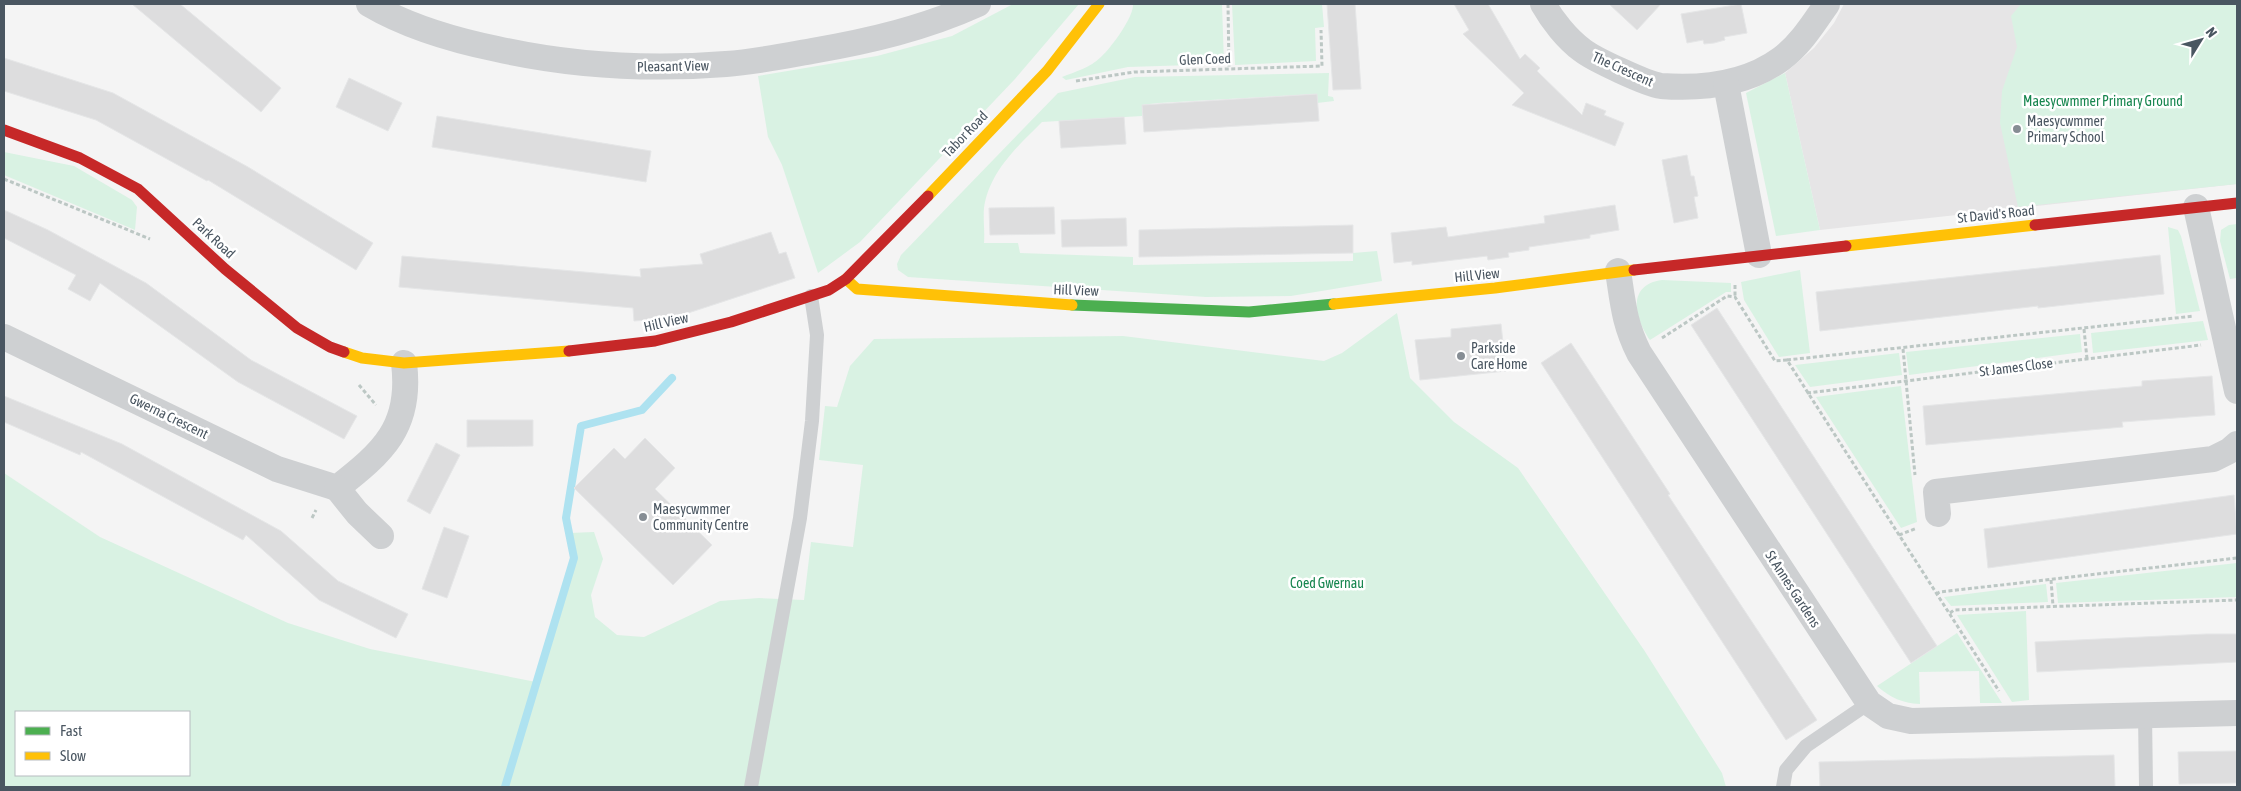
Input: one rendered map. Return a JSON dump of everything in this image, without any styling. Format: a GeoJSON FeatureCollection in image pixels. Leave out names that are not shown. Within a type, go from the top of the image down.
{"type":"FeatureCollection","features":[{"type":"Feature","properties":{"kind":"street","name":"Pleasant View"},"geometry":{"type":"LineString","coordinates":[[369,4],[421,28],[479,46],[594,65],[657,68],[728,64],[874,40],[953,15],[978,4]]}},
{"type":"Feature","properties":{"kind":"street","name":"Tabor Road"},"geometry":{"type":"LineString","coordinates":[[846,279],[1047,71],[1099,4]]}},
{"type":"Feature","properties":{"kind":"street","name":"The Crescent"},"geometry":{"type":"LineString","coordinates":[[1543,4],[1551,17],[1582,50],[1613,68],[1659,86],[1726,84],[1749,76],[1780,59],[1806,36],[1827,4]]}},
{"type":"Feature","properties":{"kind":"street"},"geometry":{"type":"LineString","coordinates":[[1726,84],[1759,255]]}},
{"type":"Feature","properties":{"kind":"street","name":"Park Road"},"geometry":{"type":"LineString","coordinates":[[4,130],[80,158],[138,189],[225,269],[297,328],[330,346],[362,358],[404,363]]}},
{"type":"Feature","properties":{"kind":"street","name":"St David's Road"},"geometry":{"type":"LineString","coordinates":[[1759,255],[2237,203]]}},
{"type":"Feature","properties":{"kind":"street"},"geometry":{"type":"LineString","coordinates":[[2196,207],[2237,391]]}},
{"type":"Feature","properties":{"kind":"street","name":"Hill View"},"geometry":{"type":"LineString","coordinates":[[404,363],[555,353],[655,341],[731,322],[829,290],[846,279],[857,289],[1034,304],[1248,312],[1495,288],[1618,271],[1759,255]]}},
{"type":"Feature","properties":{"kind":"street","name":"St Annes Gardens"},"geometry":{"type":"LineString","coordinates":[[1618,271],[1622,306],[1628,332],[1639,353],[1869,703],[1888,716],[1911,721],[2237,713]]}},
{"type":"Feature","properties":{"kind":"street","name":"Gwerna Crescent"},"geometry":{"type":"LineString","coordinates":[[4,337],[278,470],[337,488]]}},
{"type":"Feature","properties":{"kind":"street"},"geometry":{"type":"LineString","coordinates":[[381,536],[357,513],[337,488],[373,460],[398,426],[404,404],[404,363]]}},
{"type":"Feature","properties":{"kind":"street"},"geometry":{"type":"LineString","coordinates":[[1930,520],[1936,492],[2213,459],[2229,451],[2237,444]]}},
{"type":"Feature","properties":{"kind":"lane"},"geometry":{"type":"LineString","coordinates":[[751,787],[800,518],[812,421],[817,335],[811,296]]}},
{"type":"Feature","properties":{"kind":"lane"},"geometry":{"type":"LineString","coordinates":[[1783,787],[1786,770],[1806,746],[1869,703]]}},
{"type":"Feature","properties":{"kind":"lane"},"geometry":{"type":"LineString","coordinates":[[2145,714],[2146,787]]}},
{"type":"Feature","properties":{"kind":"path"},"geometry":{"type":"LineString","coordinates":[[1228,4],[1230,70]]}},
{"type":"Feature","properties":{"kind":"path","name":"Glen Coed"},"geometry":{"type":"LineString","coordinates":[[1071,82],[1134,72],[1322,66],[1321,30]]}},
{"type":"Feature","properties":{"kind":"path"},"geometry":{"type":"LineString","coordinates":[[1735,279],[1735,297],[1776,362],[2219,313]]}},
{"type":"Feature","properties":{"kind":"path"},"geometry":{"type":"LineString","coordinates":[[1639,353],[1726,296],[1735,297]]}},
{"type":"Feature","properties":{"kind":"path"},"geometry":{"type":"LineString","coordinates":[[2084,329],[2087,359]]}},
{"type":"Feature","properties":{"kind":"path","name":"St James Close"},"geometry":{"type":"LineString","coordinates":[[1807,393],[2225,342]]}},
{"type":"Feature","properties":{"kind":"path"},"geometry":{"type":"LineString","coordinates":[[1903,349],[1916,484]]}},
{"type":"Feature","properties":{"kind":"path"},"geometry":{"type":"LineString","coordinates":[[1787,360],[2008,706],[2010,719]]}},
{"type":"Feature","properties":{"kind":"path"},"geometry":{"type":"LineString","coordinates":[[1899,535],[1930,520]]}},
{"type":"Feature","properties":{"kind":"path"},"geometry":{"type":"LineString","coordinates":[[1936,594],[1940,592],[2237,558]]}},
{"type":"Feature","properties":{"kind":"path"},"geometry":{"type":"LineString","coordinates":[[2051,580],[2053,606]]}},
{"type":"Feature","properties":{"kind":"path"},"geometry":{"type":"LineString","coordinates":[[1950,613],[1954,610],[2237,600]]}},
{"type":"Feature","properties":{"kind":"shaded area","name":"Maesycwmmer Primary School"},"geometry":{"type":"Polygon","coordinates":[[[1844,4],[2237,4],[2237,184],[1820,230],[1785,73],[1814,48],[1834,23],[1844,4]]]}},
{"type":"Feature","properties":{"kind":"green space"},"geometry":{"type":"Polygon","coordinates":[[[1013,4],[1079,4],[1015,79],[860,242],[818,273],[782,165],[768,137],[758,76],[877,56],[952,36],[1013,4]]]}},
{"type":"Feature","properties":{"kind":"green space"},"geometry":{"type":"Polygon","coordinates":[[[1133,4],[1222,4],[1224,64],[1128,67],[1066,80],[1062,77],[1097,61],[1105,53],[1126,24],[1133,4]]]}},
{"type":"Feature","properties":{"kind":"green space"},"geometry":{"type":"Polygon","coordinates":[[[1232,4],[1322,4],[1324,27],[1315,28],[1316,61],[1235,65],[1232,4]]]}},
{"type":"Feature","properties":{"kind":"green space","name":"Maesycwmmer Primary Ground"},"geometry":{"type":"Polygon","coordinates":[[[2021,4],[2237,4],[2237,184],[2018,207],[2000,123],[2002,91],[2017,47],[2011,16],[2021,4]]]}},
{"type":"Feature","properties":{"kind":"green space"},"geometry":{"type":"Polygon","coordinates":[[[1329,73],[1328,96],[1333,97],[1334,101],[1317,103],[1316,94],[1158,103],[1142,105],[1142,116],[1042,122],[1006,160],[992,183],[984,208],[984,243],[1018,243],[1020,253],[1133,257],[1133,265],[1353,261],[1353,253],[1377,251],[1382,281],[1291,296],[1206,297],[908,277],[898,270],[897,264],[901,255],[1058,93],[1135,77],[1329,73]]]}},
{"type":"Feature","properties":{"kind":"green space"},"geometry":{"type":"Polygon","coordinates":[[[1785,73],[1820,230],[1776,236],[1746,93],[1785,73]]]}},
{"type":"Feature","properties":{"kind":"green space"},"geometry":{"type":"Polygon","coordinates":[[[4,152],[74,166],[132,200],[137,207],[135,230],[4,175],[4,152]]]}},
{"type":"Feature","properties":{"kind":"green space"},"geometry":{"type":"Polygon","coordinates":[[[2237,224],[2237,278],[2230,279],[2220,241],[2221,230],[2229,225],[2237,224]]]}},
{"type":"Feature","properties":{"kind":"green space"},"geometry":{"type":"Polygon","coordinates":[[[2168,227],[2178,230],[2181,236],[2200,311],[2176,314],[2168,227]]]}},
{"type":"Feature","properties":{"kind":"green space"},"geometry":{"type":"Polygon","coordinates":[[[1800,270],[1810,353],[1779,357],[1744,300],[1741,282],[1800,270]]]}},
{"type":"Feature","properties":{"kind":"green space"},"geometry":{"type":"Polygon","coordinates":[[[1662,280],[1731,283],[1731,292],[1726,292],[1650,340],[1640,322],[1637,304],[1638,295],[1643,288],[1651,283],[1662,280]]]}},
{"type":"Feature","properties":{"kind":"green space","name":"Coed Gwernau"},"geometry":{"type":"Polygon","coordinates":[[[1397,313],[1410,378],[1454,422],[1518,468],[1644,650],[1722,773],[1726,787],[4,787],[4,473],[100,537],[288,623],[370,649],[536,682],[574,558],[569,533],[594,532],[603,559],[591,595],[595,617],[617,635],[644,637],[720,601],[759,598],[804,600],[811,542],[853,547],[863,465],[819,460],[825,406],[837,407],[850,366],[874,339],[1123,336],[1324,361],[1342,353],[1397,313]]]}},
{"type":"Feature","properties":{"kind":"green space"},"geometry":{"type":"Polygon","coordinates":[[[2203,321],[2208,340],[2093,353],[2091,333],[2203,321]]]}},
{"type":"Feature","properties":{"kind":"green space"},"geometry":{"type":"Polygon","coordinates":[[[2080,334],[2082,352],[1909,375],[1906,352],[2080,334]]]}},
{"type":"Feature","properties":{"kind":"green space"},"geometry":{"type":"Polygon","coordinates":[[[1899,353],[1902,375],[1810,387],[1795,365],[1899,353]]]}},
{"type":"Feature","properties":{"kind":"green space"},"geometry":{"type":"Polygon","coordinates":[[[1901,386],[1917,522],[1901,528],[1816,397],[1901,386]]]}},
{"type":"Feature","properties":{"kind":"green space"},"geometry":{"type":"Polygon","coordinates":[[[2237,563],[2237,597],[2058,603],[2056,583],[2237,563]]]}},
{"type":"Feature","properties":{"kind":"green space"},"geometry":{"type":"Polygon","coordinates":[[[2046,584],[2048,602],[1951,606],[1944,597],[2046,584]]]}},
{"type":"Feature","properties":{"kind":"green space"},"geometry":{"type":"Polygon","coordinates":[[[2026,611],[2029,700],[2012,702],[1957,615],[2026,611]]]}},
{"type":"Feature","properties":{"kind":"green space"},"geometry":{"type":"Polygon","coordinates":[[[1957,633],[2002,703],[1980,703],[1979,671],[1919,672],[1920,704],[1897,699],[1877,686],[1957,633]]]}},
{"type":"Feature","properties":{"kind":"building"},"geometry":{"type":"Polygon","coordinates":[[[132,4],[180,4],[281,88],[261,112],[132,4]]]}},
{"type":"Feature","properties":{"kind":"building"},"geometry":{"type":"Polygon","coordinates":[[[1327,4],[1355,4],[1361,89],[1333,90],[1327,4]]]}},
{"type":"Feature","properties":{"kind":"building"},"geometry":{"type":"Polygon","coordinates":[[[1454,4],[1488,4],[1520,59],[1525,54],[1540,68],[1537,71],[1582,115],[1586,103],[1606,111],[1604,115],[1624,123],[1615,146],[1512,105],[1524,93],[1463,34],[1469,30],[1454,4]]]}},
{"type":"Feature","properties":{"kind":"building"},"geometry":{"type":"Polygon","coordinates":[[[1609,4],[1661,4],[1637,30],[1609,4]]]}},
{"type":"Feature","properties":{"kind":"building"},"geometry":{"type":"Polygon","coordinates":[[[1741,4],[1747,33],[1724,37],[1725,40],[1714,43],[1704,44],[1703,40],[1687,43],[1681,14],[1741,4]]]}},
{"type":"Feature","properties":{"kind":"building"},"geometry":{"type":"Polygon","coordinates":[[[4,58],[113,93],[248,167],[373,243],[356,270],[208,180],[96,120],[4,91],[4,58]]]}},
{"type":"Feature","properties":{"kind":"building"},"geometry":{"type":"Polygon","coordinates":[[[349,78],[402,103],[388,131],[336,107],[349,78]]]}},
{"type":"Feature","properties":{"kind":"building"},"geometry":{"type":"Polygon","coordinates":[[[1317,94],[1319,121],[1144,132],[1142,105],[1317,94]]]}},
{"type":"Feature","properties":{"kind":"building"},"geometry":{"type":"Polygon","coordinates":[[[437,116],[651,151],[646,182],[432,147],[437,116]]]}},
{"type":"Feature","properties":{"kind":"building"},"geometry":{"type":"Polygon","coordinates":[[[1124,117],[1126,144],[1061,148],[1059,121],[1124,117]]]}},
{"type":"Feature","properties":{"kind":"building"},"geometry":{"type":"Polygon","coordinates":[[[1687,155],[1691,176],[1694,176],[1698,196],[1694,197],[1698,218],[1674,223],[1662,160],[1687,155]]]}},
{"type":"Feature","properties":{"kind":"building"},"geometry":{"type":"Polygon","coordinates":[[[1615,205],[1619,230],[1590,235],[1590,238],[1529,247],[1529,250],[1508,253],[1509,257],[1488,260],[1487,256],[1412,265],[1412,261],[1394,263],[1391,233],[1446,227],[1448,237],[1545,223],[1544,216],[1615,205]]]}},
{"type":"Feature","properties":{"kind":"building"},"geometry":{"type":"Polygon","coordinates":[[[1054,207],[1055,234],[990,235],[989,208],[1054,207]]]}},
{"type":"Feature","properties":{"kind":"building"},"geometry":{"type":"Polygon","coordinates":[[[4,210],[48,230],[146,283],[251,360],[357,416],[344,439],[238,382],[100,283],[90,301],[68,289],[76,275],[4,238],[4,210]]]}},
{"type":"Feature","properties":{"kind":"building"},"geometry":{"type":"Polygon","coordinates":[[[1126,218],[1127,246],[1062,247],[1061,220],[1126,218]]]}},
{"type":"Feature","properties":{"kind":"building"},"geometry":{"type":"Polygon","coordinates":[[[1353,225],[1353,253],[1139,257],[1139,230],[1353,225]]]}},
{"type":"Feature","properties":{"kind":"building"},"geometry":{"type":"Polygon","coordinates":[[[771,232],[779,254],[786,252],[795,278],[673,318],[634,321],[633,308],[399,287],[402,256],[641,277],[640,269],[703,264],[700,254],[771,232]]]}},
{"type":"Feature","properties":{"kind":"building"},"geometry":{"type":"Polygon","coordinates":[[[2160,255],[2164,294],[2038,308],[2038,306],[1820,331],[1816,292],[2160,255]]]}},
{"type":"Feature","properties":{"kind":"building"},"geometry":{"type":"Polygon","coordinates":[[[1717,308],[1937,646],[1911,663],[1691,325],[1717,308]]]}},
{"type":"Feature","properties":{"kind":"building","name":"Parkside Care Home"},"geometry":{"type":"Polygon","coordinates":[[[1501,324],[1506,371],[1420,380],[1415,340],[1451,337],[1451,329],[1501,324]]]}},
{"type":"Feature","properties":{"kind":"building"},"geometry":{"type":"Polygon","coordinates":[[[1571,343],[1670,494],[1668,495],[1817,720],[1786,740],[1541,363],[1571,343]]]}},
{"type":"Feature","properties":{"kind":"building"},"geometry":{"type":"Polygon","coordinates":[[[2212,376],[2215,415],[2122,422],[2123,427],[1926,445],[1923,406],[2142,386],[2142,381],[2212,376]]]}},
{"type":"Feature","properties":{"kind":"building"},"geometry":{"type":"Polygon","coordinates":[[[4,396],[122,444],[281,531],[338,581],[408,614],[396,638],[319,600],[246,535],[243,540],[81,452],[80,455],[4,422],[4,396]]]}},
{"type":"Feature","properties":{"kind":"building"},"geometry":{"type":"Polygon","coordinates":[[[467,420],[533,420],[533,446],[467,447],[467,420]]]}},
{"type":"Feature","properties":{"kind":"building","name":"Maesycwmmer Community Centre"},"geometry":{"type":"Polygon","coordinates":[[[645,438],[675,468],[655,489],[712,545],[673,585],[574,488],[614,448],[625,459],[645,438]]]}},
{"type":"Feature","properties":{"kind":"building"},"geometry":{"type":"Polygon","coordinates":[[[436,443],[460,455],[430,514],[407,501],[436,443]]]}},
{"type":"Feature","properties":{"kind":"building"},"geometry":{"type":"Polygon","coordinates":[[[2234,495],[2237,534],[1988,568],[1984,529],[2234,495]]]}},
{"type":"Feature","properties":{"kind":"building"},"geometry":{"type":"Polygon","coordinates":[[[444,527],[469,536],[447,598],[422,589],[444,527]]]}},
{"type":"Feature","properties":{"kind":"building"},"geometry":{"type":"Polygon","coordinates":[[[2237,634],[2237,662],[2037,672],[2035,642],[2237,634]]]}},
{"type":"Feature","properties":{"kind":"building"},"geometry":{"type":"Polygon","coordinates":[[[2237,751],[2237,783],[2179,784],[2178,752],[2237,751]]]}},
{"type":"Feature","properties":{"kind":"building"},"geometry":{"type":"Polygon","coordinates":[[[2114,755],[2115,787],[1820,787],[1819,762],[2114,755]]]}},
{"type":"Feature","properties":{"kind":"waterway"},"geometry":{"type":"LineString","coordinates":[[505,787],[574,558],[566,518],[581,426],[642,410],[672,378]]}},
{"type":"Feature","properties":{"kind":"traffic: fast"},"geometry":{"type":"LineString","coordinates":[[1072,305],[1249,312],[1334,304]]}},
{"type":"Feature","properties":{"kind":"traffic: slow"},"geometry":{"type":"LineString","coordinates":[[928,196],[1047,71],[1099,4]]}},
{"type":"Feature","properties":{"kind":"traffic: slow"},"geometry":{"type":"LineString","coordinates":[[1846,246],[2035,225]]}},
{"type":"Feature","properties":{"kind":"traffic: slow"},"geometry":{"type":"LineString","coordinates":[[1334,304],[1495,288],[1634,270]]}},
{"type":"Feature","properties":{"kind":"traffic: slow"},"geometry":{"type":"LineString","coordinates":[[846,279],[857,289],[1072,305]]}},
{"type":"Feature","properties":{"kind":"traffic: slow"},"geometry":{"type":"LineString","coordinates":[[344,352],[362,358],[404,363],[569,351]]}},
{"type":"Feature","properties":{"kind":"traffic: jam"},"geometry":{"type":"LineString","coordinates":[[4,130],[80,158],[138,189],[225,269],[297,328],[330,347],[344,352]]}},
{"type":"Feature","properties":{"kind":"traffic: jam"},"geometry":{"type":"LineString","coordinates":[[569,351],[655,341],[731,322],[829,290],[846,279],[928,196]]}},
{"type":"Feature","properties":{"kind":"traffic: jam"},"geometry":{"type":"LineString","coordinates":[[2035,225],[2237,203]]}},
{"type":"Feature","properties":{"kind":"traffic: jam"},"geometry":{"type":"LineString","coordinates":[[1634,270],[1846,246]]}},
{"type":"Feature","properties":{"kind":"place","name":"Maesycwmmer Primary School"},"geometry":{"type":"Point","coordinates":[2017,129]}},
{"type":"Feature","properties":{"kind":"place","name":"Parkside Care Home"},"geometry":{"type":"Point","coordinates":[1461,356]}},
{"type":"Feature","properties":{"kind":"place","name":"Maesycwmmer Community Centre"},"geometry":{"type":"Point","coordinates":[643,517]}}]}
